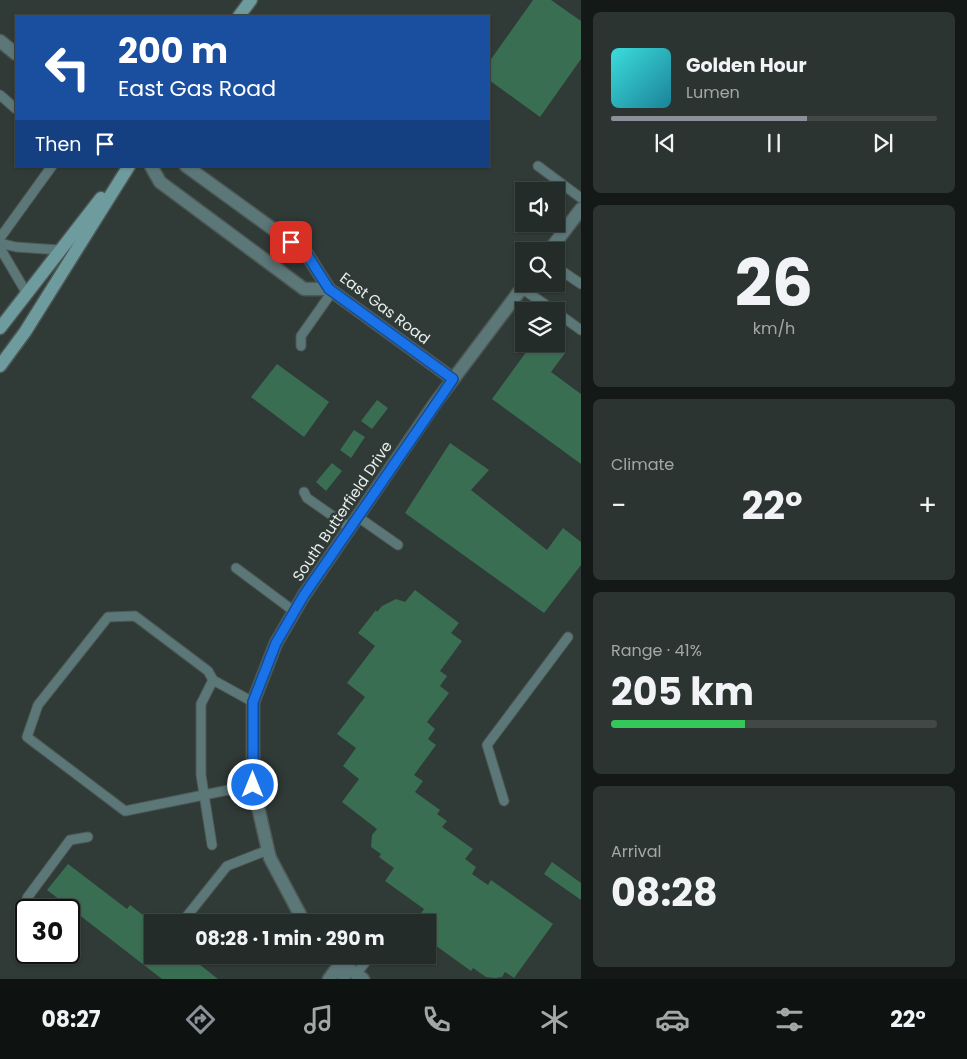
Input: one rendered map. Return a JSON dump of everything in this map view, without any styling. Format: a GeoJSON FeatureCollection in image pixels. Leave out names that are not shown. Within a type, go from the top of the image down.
{"type":"FeatureCollection","features":[{"type":"Feature","properties":{"kind":"main road"},"geometry":{"type":"LineString","coordinates":[[240,15],[251,0]]}},
{"type":"Feature","properties":{"kind":"main road"},"geometry":{"type":"LineString","coordinates":[[0,328],[26,292],[126,167]]}},
{"type":"Feature","properties":{"kind":"main road"},"geometry":{"type":"LineString","coordinates":[[0,366],[25,332],[126,167]]}},
{"type":"Feature","properties":{"kind":"street"},"geometry":{"type":"LineString","coordinates":[[0,42],[15,53]]}},
{"type":"Feature","properties":{"kind":"street"},"geometry":{"type":"LineString","coordinates":[[152,167],[160,182],[304,289],[331,290]]}},
{"type":"Feature","properties":{"kind":"street","name":"East Gas Road"},"geometry":{"type":"LineString","coordinates":[[187,167],[306,253],[331,290],[453,379]]}},
{"type":"Feature","properties":{"kind":"street"},"geometry":{"type":"LineString","coordinates":[[556,242],[581,209]]}},
{"type":"Feature","properties":{"kind":"street","name":"South Butterfield Drive"},"geometry":{"type":"LineString","coordinates":[[300,914],[270,858],[253,785],[253,702],[276,643],[304,595],[453,379],[518,292]]}},
{"type":"Feature","properties":{"kind":"street"},"geometry":{"type":"LineString","coordinates":[[329,979],[335,964]]}},
{"type":"Feature","properties":{"kind":"street"},"geometry":{"type":"LineString","coordinates":[[342,964],[354,977]]}},
{"type":"Feature","properties":{"kind":"lane"},"geometry":{"type":"LineString","coordinates":[[0,95],[15,108]]}},
{"type":"Feature","properties":{"kind":"lane"},"geometry":{"type":"LineString","coordinates":[[538,166],[581,198]]}},
{"type":"Feature","properties":{"kind":"lane"},"geometry":{"type":"LineString","coordinates":[[0,238],[51,167]]}},
{"type":"Feature","properties":{"kind":"lane"},"geometry":{"type":"LineString","coordinates":[[0,243],[16,248],[60,250]]}},
{"type":"Feature","properties":{"kind":"lane"},"geometry":{"type":"LineString","coordinates":[[0,248],[26,292]]}},
{"type":"Feature","properties":{"kind":"lane"},"geometry":{"type":"LineString","coordinates":[[565,273],[581,284]]}},
{"type":"Feature","properties":{"kind":"lane"},"geometry":{"type":"LineString","coordinates":[[301,346],[301,336],[331,290]]}},
{"type":"Feature","properties":{"kind":"lane"},"geometry":{"type":"LineString","coordinates":[[531,292],[543,302]]}},
{"type":"Feature","properties":{"kind":"lane"},"geometry":{"type":"LineString","coordinates":[[565,318],[581,330]]}},
{"type":"Feature","properties":{"kind":"lane"},"geometry":{"type":"LineString","coordinates":[[304,492],[307,498],[350,528]]}},
{"type":"Feature","properties":{"kind":"lane"},"geometry":{"type":"LineString","coordinates":[[358,517],[398,545]]}},
{"type":"Feature","properties":{"kind":"lane"},"geometry":{"type":"LineString","coordinates":[[236,568],[294,612]]}},
{"type":"Feature","properties":{"kind":"lane"},"geometry":{"type":"LineString","coordinates":[[253,702],[213,680],[208,671],[135,616],[108,617],[38,704],[27,737],[125,811],[253,785]]}},
{"type":"Feature","properties":{"kind":"lane"},"geometry":{"type":"LineString","coordinates":[[504,801],[487,745],[568,637]]}},
{"type":"Feature","properties":{"kind":"lane"},"geometry":{"type":"LineString","coordinates":[[212,845],[201,775],[201,704],[213,680]]}},
{"type":"Feature","properties":{"kind":"lane"},"geometry":{"type":"LineString","coordinates":[[26,899],[70,840],[88,837]]}},
{"type":"Feature","properties":{"kind":"lane"},"geometry":{"type":"LineString","coordinates":[[189,914],[227,866],[268,850]]}},
{"type":"Feature","properties":{"kind":"lane"},"geometry":{"type":"LineString","coordinates":[[354,977],[364,964]]}},
{"type":"Feature","properties":{"kind":"building"},"geometry":{"type":"Polygon","coordinates":[[[533,0],[551,0],[581,21],[581,59],[540,117],[490,81],[490,61],[533,0]]]}},
{"type":"Feature","properties":{"kind":"building"},"geometry":{"type":"Polygon","coordinates":[[[526,352],[564,352],[565,353],[551,372],[581,394],[581,464],[492,399],[526,352]]]}},
{"type":"Feature","properties":{"kind":"building"},"geometry":{"type":"Polygon","coordinates":[[[277,364],[329,402],[304,437],[251,397],[277,364]]]}},
{"type":"Feature","properties":{"kind":"building"},"geometry":{"type":"Polygon","coordinates":[[[377,400],[388,408],[372,429],[361,421],[377,400]]]}},
{"type":"Feature","properties":{"kind":"building"},"geometry":{"type":"Polygon","coordinates":[[[354,430],[365,437],[351,458],[340,450],[354,430]]]}},
{"type":"Feature","properties":{"kind":"building"},"geometry":{"type":"Polygon","coordinates":[[[450,443],[489,470],[471,490],[547,550],[563,528],[581,542],[581,565],[544,613],[405,513],[450,443]]]}},
{"type":"Feature","properties":{"kind":"building"},"geometry":{"type":"Polygon","coordinates":[[[332,463],[342,471],[326,491],[316,482],[332,463]]]}},
{"type":"Feature","properties":{"kind":"building"},"geometry":{"type":"Polygon","coordinates":[[[415,590],[459,623],[451,633],[462,641],[440,671],[447,676],[440,686],[449,693],[427,722],[435,729],[428,739],[436,745],[414,775],[423,781],[415,792],[440,810],[437,814],[447,821],[442,827],[473,849],[465,859],[476,867],[472,874],[488,885],[491,880],[553,924],[514,978],[505,972],[502,977],[495,978],[486,977],[473,968],[471,971],[436,946],[436,914],[421,914],[424,909],[385,881],[394,868],[379,857],[381,854],[371,847],[372,835],[377,829],[342,802],[359,779],[343,766],[356,748],[337,734],[365,697],[347,683],[375,646],[358,633],[376,610],[377,612],[382,606],[396,599],[405,602],[415,590]]]}},
{"type":"Feature","properties":{"kind":"building"},"geometry":{"type":"Polygon","coordinates":[[[552,862],[581,883],[581,900],[544,874],[552,862]]]}},
{"type":"Feature","properties":{"kind":"building"},"geometry":{"type":"Polygon","coordinates":[[[68,864],[127,909],[130,905],[144,916],[144,964],[199,964],[218,979],[162,979],[80,916],[80,899],[59,899],[47,890],[68,864]]]}},
{"type":"Feature","properties":{"kind":"route"},"geometry":{"type":"LineString","coordinates":[[253,785],[253,702],[276,643],[304,595],[453,379],[329,289],[306,253],[291,242]]}}]}
